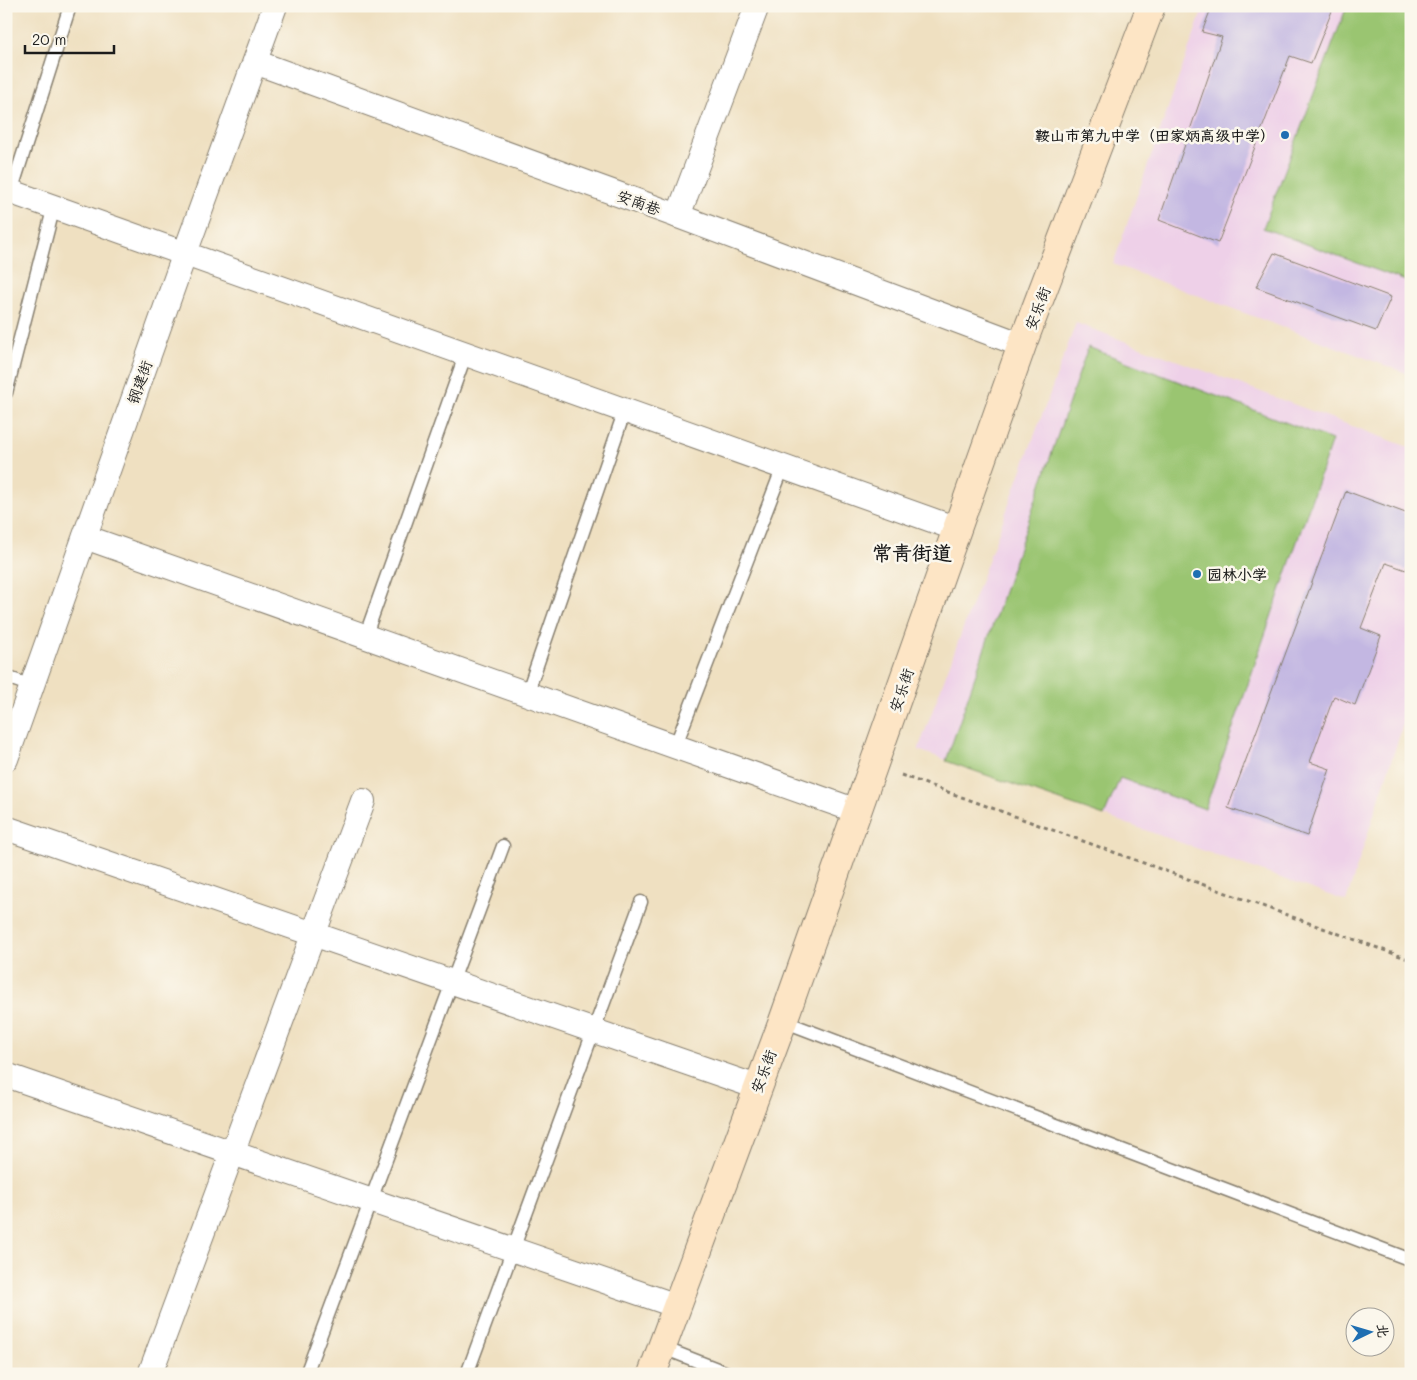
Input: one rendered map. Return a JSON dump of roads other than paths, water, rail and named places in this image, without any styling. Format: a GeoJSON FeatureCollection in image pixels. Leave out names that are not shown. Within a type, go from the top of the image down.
{"type":"FeatureCollection","features":[{"type":"Feature","properties":{"kind":"street","name":"钢建街"},"geometry":{"type":"LineString","coordinates":[[6,759],[185,253],[275,6]]}},
{"type":"Feature","properties":{"kind":"street"},"geometry":{"type":"LineString","coordinates":[[678,216],[757,6]]}},
{"type":"Feature","properties":{"kind":"street","name":"安乐街"},"geometry":{"type":"LineString","coordinates":[[652,1374],[783,1020],[1022,346],[1151,6]]}},
{"type":"Feature","properties":{"kind":"street","name":"安南巷"},"geometry":{"type":"LineString","coordinates":[[255,62],[678,216],[1022,346]]}},
{"type":"Feature","properties":{"kind":"street"},"geometry":{"type":"LineString","coordinates":[[9,191],[957,529]]}},
{"type":"Feature","properties":{"kind":"street"},"geometry":{"type":"LineString","coordinates":[[85,537],[857,811]]}},
{"type":"Feature","properties":{"kind":"street"},"geometry":{"type":"LineString","coordinates":[[150,1374],[363,801]]}},
{"type":"Feature","properties":{"kind":"street"},"geometry":{"type":"LineString","coordinates":[[6,828],[757,1087]]}},
{"type":"Feature","properties":{"kind":"street"},"geometry":{"type":"LineString","coordinates":[[6,1075],[676,1306]]}},
{"type":"Feature","properties":{"kind":"lane"},"geometry":{"type":"LineString","coordinates":[[9,191],[70,6]]}},
{"type":"Feature","properties":{"kind":"lane"},"geometry":{"type":"LineString","coordinates":[[6,393],[54,206]]}},
{"type":"Feature","properties":{"kind":"lane"},"geometry":{"type":"LineString","coordinates":[[365,636],[466,353]]}},
{"type":"Feature","properties":{"kind":"lane"},"geometry":{"type":"LineString","coordinates":[[527,694],[626,410]]}},
{"type":"Feature","properties":{"kind":"lane"},"geometry":{"type":"LineString","coordinates":[[675,747],[783,467]]}},
{"type":"Feature","properties":{"kind":"lane"},"geometry":{"type":"LineString","coordinates":[[6,676],[32,686]]}},
{"type":"Feature","properties":{"kind":"lane"},"geometry":{"type":"LineString","coordinates":[[306,1374],[503,846]]}},
{"type":"Feature","properties":{"kind":"lane"},"geometry":{"type":"LineString","coordinates":[[467,1374],[641,902]]}},
{"type":"Feature","properties":{"kind":"lane"},"geometry":{"type":"LineString","coordinates":[[783,1020],[1411,1260]]}},
{"type":"Feature","properties":{"kind":"lane"},"geometry":{"type":"LineString","coordinates":[[661,1347],[730,1374]]}},
{"type":"Feature","properties":{"kind":"place","name":"鞍山市第九中学（田家炳高级中学）"},"geometry":{"type":"Point","coordinates":[1285,135]}},
{"type":"Feature","properties":{"kind":"place","name":"园林小学"},"geometry":{"type":"Point","coordinates":[1197,574]}},
{"type":"Feature","properties":{"kind":"district","name":"常青街道"},"geometry":{"type":"Point","coordinates":[912,552]}}]}
